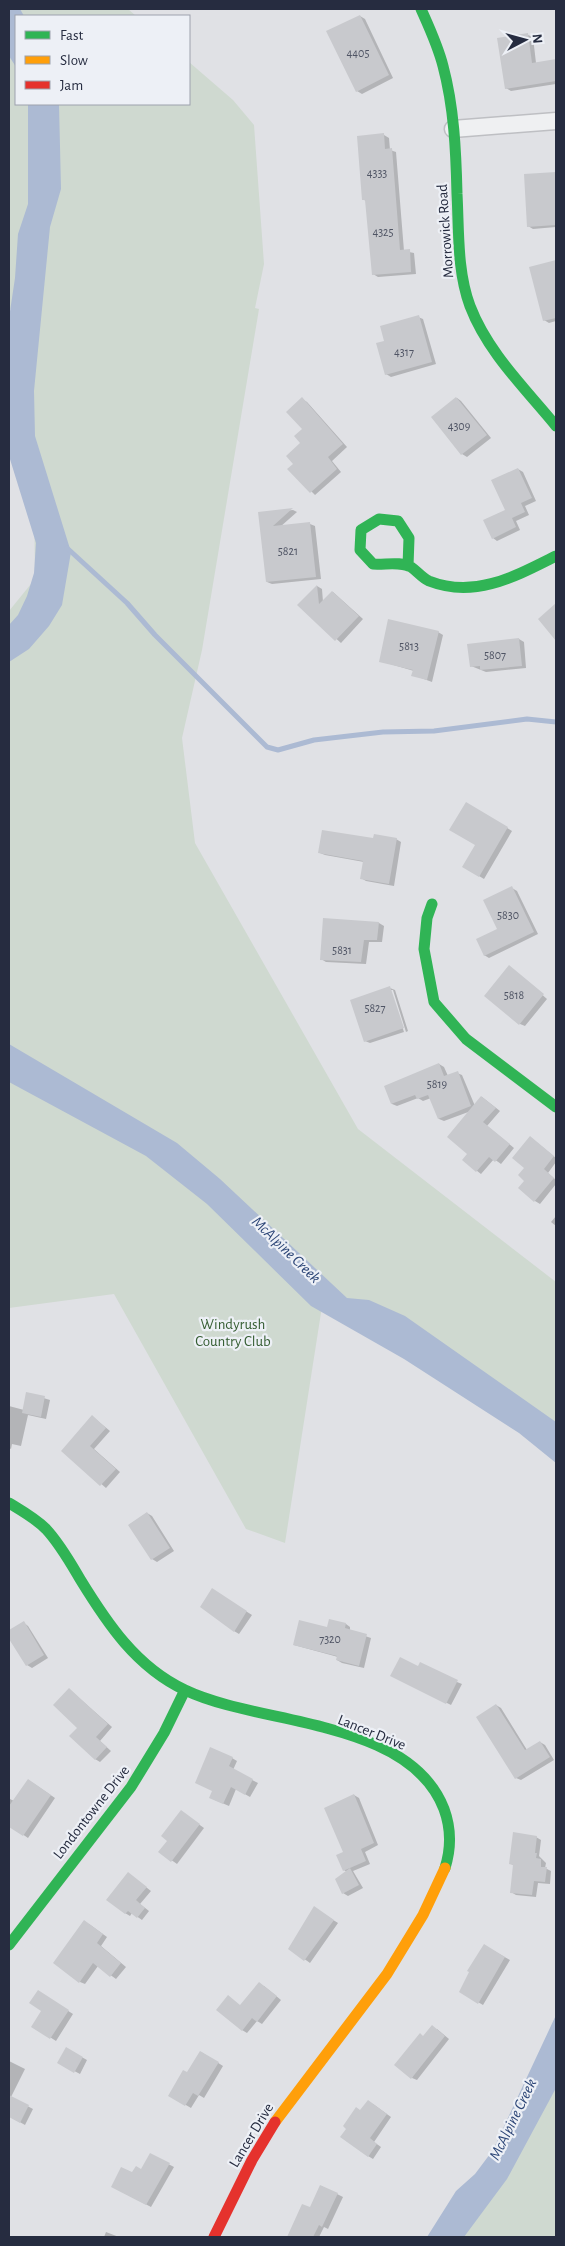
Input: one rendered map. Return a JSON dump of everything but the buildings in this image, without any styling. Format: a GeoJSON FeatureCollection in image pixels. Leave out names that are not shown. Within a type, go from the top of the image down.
{"type":"FeatureCollection","features":[{"type":"Feature","properties":{"kind":"street","name":"Morrowick Road"},"geometry":{"type":"LineString","coordinates":[[421,9],[435,39],[445,73],[453,129],[463,280],[470,306],[480,330],[494,352],[517,383],[556,426]]}},
{"type":"Feature","properties":{"kind":"street"},"geometry":{"type":"LineString","coordinates":[[453,129],[556,121]]}},
{"type":"Feature","properties":{"kind":"street"},"geometry":{"type":"LineString","coordinates":[[408,566],[409,538],[398,521],[379,519],[361,530],[360,550],[373,564],[408,566],[428,581],[451,588],[478,588],[497,584],[556,556]]}},
{"type":"Feature","properties":{"kind":"street"},"geometry":{"type":"LineString","coordinates":[[432,904],[427,918],[424,950],[434,1002],[466,1039],[556,1107]]}},
{"type":"Feature","properties":{"kind":"street","name":"Lancer Drive"},"geometry":{"type":"LineString","coordinates":[[9,1503],[38,1521],[60,1546],[111,1627],[128,1648],[163,1678],[185,1690],[226,1705],[335,1732],[367,1743],[404,1760],[428,1780],[445,1812],[449,1835],[448,1856],[442,1878],[407,1945],[384,1980],[277,2118],[235,2194],[214,2237]]}},
{"type":"Feature","properties":{"kind":"street","name":"Londontowne Drive"},"geometry":{"type":"LineString","coordinates":[[9,1944],[131,1786],[164,1733],[185,1690]]}},
{"type":"Feature","properties":{"kind":"green space","name":"Windyrush Country Club"},"geometry":{"type":"Polygon","coordinates":[[[9,9],[128,9],[135,15],[15,15],[15,105],[190,105],[190,63],[233,100],[254,125],[264,264],[255,308],[259,309],[202,650],[182,738],[195,843],[358,1129],[556,1282],[556,1445],[323,1300],[285,1543],[246,1529],[114,1294],[9,1308],[9,611],[35,579],[32,306],[9,309],[9,9]]]}},
{"type":"Feature","properties":{"kind":"green space"},"geometry":{"type":"Polygon","coordinates":[[[556,2038],[556,2237],[451,2237],[556,2038]]]}},
{"type":"Feature","properties":{"kind":"water"},"geometry":{"type":"Polygon","coordinates":[[[9,9],[20,9],[23,15],[15,15],[15,65],[9,56],[9,9]]]}},
{"type":"Feature","properties":{"kind":"water"},"geometry":{"type":"Polygon","coordinates":[[[28,105],[59,105],[61,189],[50,227],[34,391],[35,436],[71,552],[62,605],[49,626],[29,649],[9,662],[9,625],[18,615],[27,596],[34,573],[36,543],[9,456],[9,318],[15,278],[18,234],[28,204],[28,105]]]}},
{"type":"Feature","properties":{"kind":"water","name":"McAlpine Creek"},"geometry":{"type":"Polygon","coordinates":[[[9,1044],[177,1143],[220,1179],[347,1298],[369,1300],[405,1316],[556,1422],[556,1463],[519,1433],[404,1359],[311,1306],[207,1204],[146,1156],[9,1082],[9,1044]]]}},
{"type":"Feature","properties":{"kind":"water","name":"McAlpine Creek"},"geometry":{"type":"Polygon","coordinates":[[[556,2015],[556,2088],[507,2179],[464,2237],[427,2237],[456,2191],[475,2174],[493,2150],[556,2015]]]}},
{"type":"Feature","properties":{"kind":"waterway"},"geometry":{"type":"LineString","coordinates":[[67,548],[127,603],[155,635],[267,747],[278,750],[314,740],[383,732],[434,731],[527,719],[556,722]]}},
{"type":"Feature","properties":{"kind":"traffic: fast"},"geometry":{"type":"LineString","coordinates":[[421,9],[439,51],[450,97],[455,145],[461,265],[470,306],[497,355],[556,426]]}},
{"type":"Feature","properties":{"kind":"traffic: fast"},"geometry":{"type":"LineString","coordinates":[[408,566],[409,538],[398,521],[379,519],[361,530],[360,550],[373,564],[407,565],[411,567],[426,580],[446,586],[463,588],[495,583],[526,571],[556,556]]}},
{"type":"Feature","properties":{"kind":"traffic: fast"},"geometry":{"type":"LineString","coordinates":[[432,904],[427,918],[424,949],[434,1002],[466,1039],[556,1107]]}},
{"type":"Feature","properties":{"kind":"traffic: fast"},"geometry":{"type":"LineString","coordinates":[[9,1503],[33,1518],[46,1529],[60,1547],[101,1612],[124,1642],[152,1669],[168,1680],[185,1690],[216,1702],[291,1719],[366,1741],[399,1757],[426,1779],[444,1809],[448,1824],[449,1846],[445,1868]]}},
{"type":"Feature","properties":{"kind":"traffic: fast"},"geometry":{"type":"LineString","coordinates":[[9,1945],[131,1787],[164,1733],[185,1690]]}},
{"type":"Feature","properties":{"kind":"traffic: slow"},"geometry":{"type":"LineString","coordinates":[[275,2122],[387,1974],[423,1915],[445,1868]]}},
{"type":"Feature","properties":{"kind":"traffic: jam"},"geometry":{"type":"LineString","coordinates":[[214,2237],[252,2160],[275,2122]]}}]}
